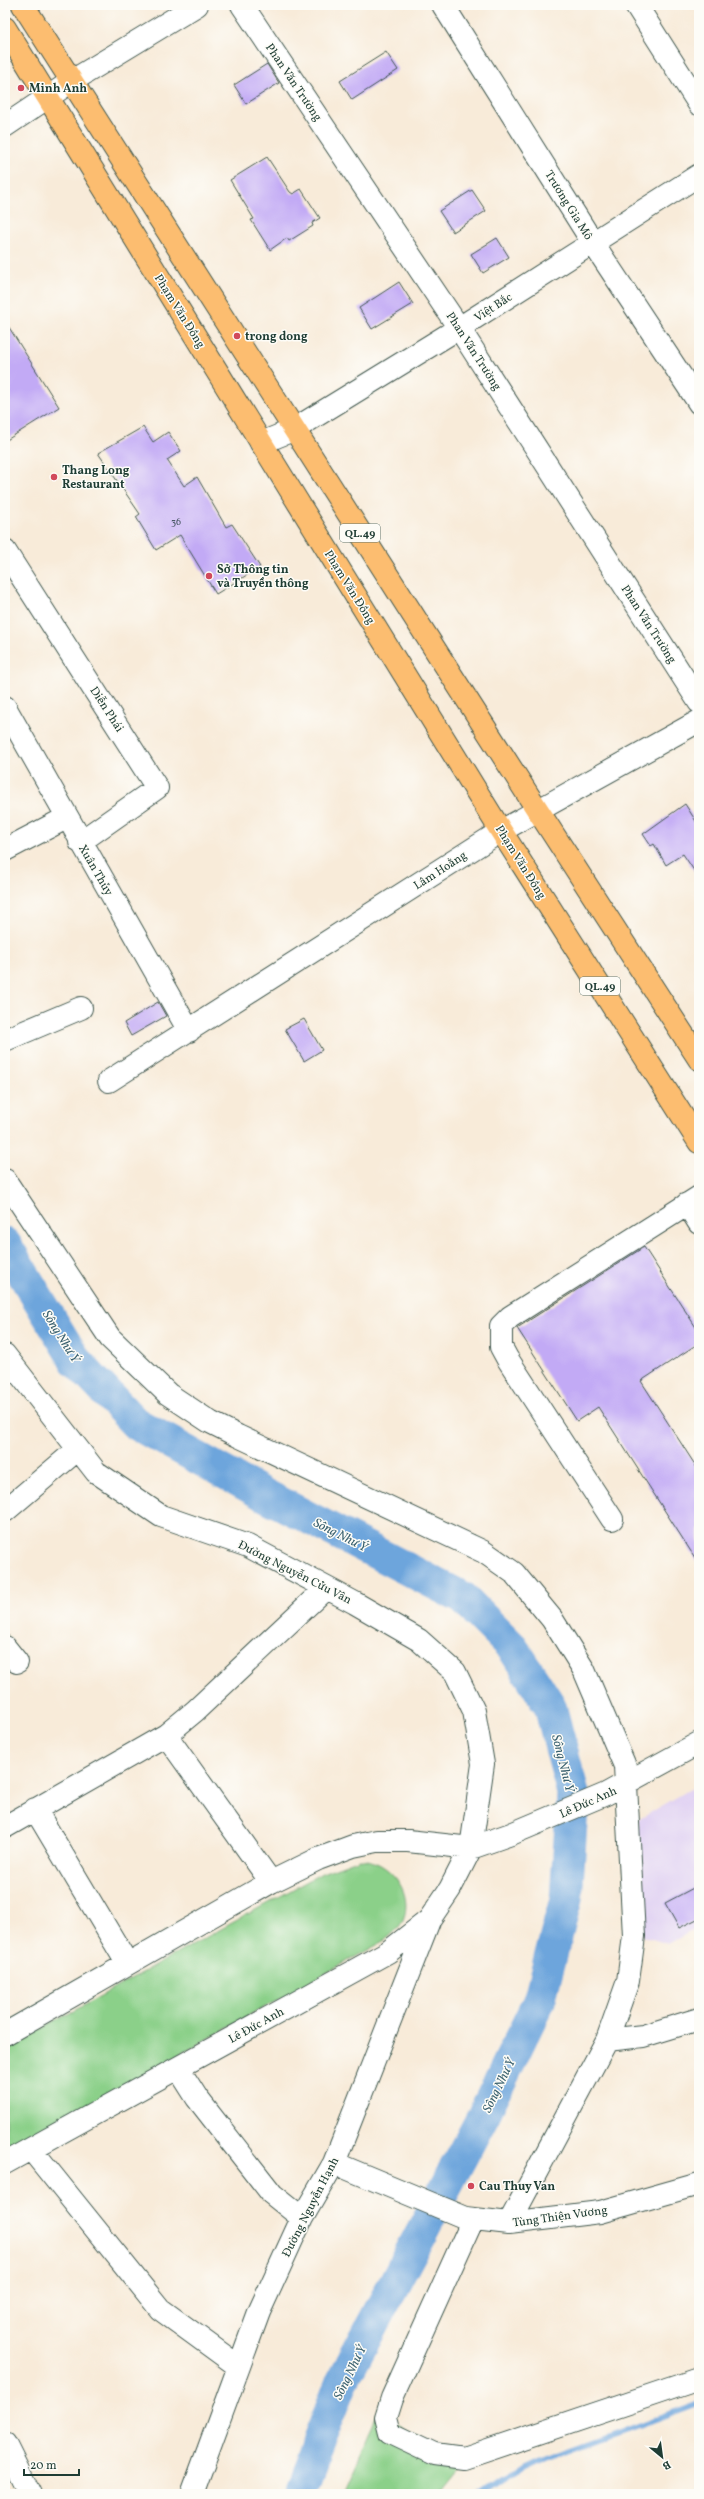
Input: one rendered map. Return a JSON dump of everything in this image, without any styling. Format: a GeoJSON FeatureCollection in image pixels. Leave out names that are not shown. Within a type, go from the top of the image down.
{"type":"FeatureCollection","features":[{"type":"Feature","properties":{"kind":"main road","name":"QL.49"},"geometry":{"type":"LineString","coordinates":[[23,5],[293,430],[699,1059]]}},
{"type":"Feature","properties":{"kind":"main road","name":"Phạm Văn Đồng"},"geometry":{"type":"LineString","coordinates":[[5,28],[501,831],[699,1142]]}},
{"type":"Feature","properties":{"kind":"street"},"geometry":{"type":"LineString","coordinates":[[5,126],[48,96],[198,5]]}},
{"type":"Feature","properties":{"kind":"street","name":"Phan Văn Trường"},"geometry":{"type":"LineString","coordinates":[[242,5],[459,328],[699,702]]}},
{"type":"Feature","properties":{"kind":"street","name":"Trương Gia Mô"},"geometry":{"type":"LineString","coordinates":[[443,5],[592,243],[699,403]]}},
{"type":"Feature","properties":{"kind":"street"},"geometry":{"type":"LineString","coordinates":[[636,5],[699,104]]}},
{"type":"Feature","properties":{"kind":"street","name":"Việt Bắc"},"geometry":{"type":"LineString","coordinates":[[261,442],[293,430],[459,328],[699,175]]}},
{"type":"Feature","properties":{"kind":"street","name":"Diễn Phái"},"geometry":{"type":"LineString","coordinates":[[9,565],[157,788],[80,842]]}},
{"type":"Feature","properties":{"kind":"street","name":"Xuân Thủy"},"geometry":{"type":"LineString","coordinates":[[5,707],[66,818],[189,1031]]}},
{"type":"Feature","properties":{"kind":"street","name":"Lâm Hoằng"},"geometry":{"type":"LineString","coordinates":[[109,1081],[501,831],[699,721]]}},
{"type":"Feature","properties":{"kind":"street"},"geometry":{"type":"LineString","coordinates":[[5,850],[66,818]]}},
{"type":"Feature","properties":{"kind":"street"},"geometry":{"type":"LineString","coordinates":[[5,1040],[81,1008]]}},
{"type":"Feature","properties":{"kind":"street"},"geometry":{"type":"LineString","coordinates":[[5,1180],[110,1338],[168,1394],[210,1422],[460,1539],[484,1552],[514,1573],[552,1619],[584,1670],[625,1766],[634,1936],[628,1981],[607,2040],[509,2223]]}},
{"type":"Feature","properties":{"kind":"street"},"geometry":{"type":"LineString","coordinates":[[612,1519],[507,1358],[501,1346],[501,1326],[510,1317],[693,1201],[699,1223]]}},
{"type":"Feature","properties":{"kind":"street","name":"Đường Nguyễn Cửu Vân"},"geometry":{"type":"LineString","coordinates":[[5,1355],[96,1472],[161,1516],[248,1546],[326,1588],[419,1640],[455,1672],[474,1712],[483,1764],[471,1848]]}},
{"type":"Feature","properties":{"kind":"street"},"geometry":{"type":"LineString","coordinates":[[5,1511],[78,1449]]}},
{"type":"Feature","properties":{"kind":"street"},"geometry":{"type":"LineString","coordinates":[[5,1826],[166,1735],[326,1588]]}},
{"type":"Feature","properties":{"kind":"street"},"geometry":{"type":"LineString","coordinates":[[166,1735],[271,1882]]}},
{"type":"Feature","properties":{"kind":"street","name":"Lê Đức Anh"},"geometry":{"type":"LineString","coordinates":[[5,2034],[271,1882],[318,1859],[354,1846],[377,1841],[408,1841],[471,1848],[511,1834],[606,1794],[627,1784],[699,1743]]}},
{"type":"Feature","properties":{"kind":"street"},"geometry":{"type":"LineString","coordinates":[[35,1809],[127,1963]]}},
{"type":"Feature","properties":{"kind":"street","name":"Lê Đức Anh"},"geometry":{"type":"LineString","coordinates":[[5,2164],[388,1952],[429,1920],[450,1889],[471,1848]]}},
{"type":"Feature","properties":{"kind":"street","name":"Đường Nguyễn Hạnh"},"geometry":{"type":"LineString","coordinates":[[192,2494],[259,2312],[302,2218],[334,2163],[429,1920]]}},
{"type":"Feature","properties":{"kind":"street"},"geometry":{"type":"LineString","coordinates":[[607,2040],[643,2036],[698,2024]]}},
{"type":"Feature","properties":{"kind":"street"},"geometry":{"type":"LineString","coordinates":[[178,2068],[197,2098],[272,2194],[302,2218]]}},
{"type":"Feature","properties":{"kind":"street"},"geometry":{"type":"LineString","coordinates":[[31,2149],[160,2308],[238,2366]]}},
{"type":"Feature","properties":{"kind":"street","name":"Tùng Thiện Vương"},"geometry":{"type":"LineString","coordinates":[[334,2163],[469,2218],[509,2223],[600,2212],[699,2184]]}},
{"type":"Feature","properties":{"kind":"street"},"geometry":{"type":"LineString","coordinates":[[469,2218],[392,2398],[386,2417],[390,2433],[434,2454],[464,2458],[699,2378]]}},
{"type":"Feature","properties":{"kind":"street"},"geometry":{"type":"LineString","coordinates":[[6,2447],[30,2494]]}},
{"type":"Feature","properties":{"kind":"shaded area"},"geometry":{"type":"Polygon","coordinates":[[[699,1784],[699,1927],[668,1944],[643,1936],[638,1820],[699,1784]]]}},
{"type":"Feature","properties":{"kind":"green space"},"geometry":{"type":"Polygon","coordinates":[[[360,1859],[380,1865],[389,1871],[402,1888],[405,1898],[406,1909],[403,1920],[397,1929],[384,1941],[5,2152],[5,2049],[322,1873],[360,1859]]]}},
{"type":"Feature","properties":{"kind":"green space"},"geometry":{"type":"Polygon","coordinates":[[[377,2413],[471,2464],[460,2473],[443,2494],[341,2494],[377,2413]]]}},
{"type":"Feature","properties":{"kind":"building"},"geometry":{"type":"Polygon","coordinates":[[[386,52],[398,70],[352,100],[340,81],[386,52]]]}},
{"type":"Feature","properties":{"kind":"building"},"geometry":{"type":"Polygon","coordinates":[[[267,64],[279,83],[246,104],[234,85],[267,64]]]}},
{"type":"Feature","properties":{"kind":"building"},"geometry":{"type":"Polygon","coordinates":[[[267,157],[290,192],[293,194],[301,189],[320,218],[312,223],[313,226],[289,241],[287,238],[270,250],[251,220],[254,219],[230,180],[267,157]]]}},
{"type":"Feature","properties":{"kind":"building"},"geometry":{"type":"Polygon","coordinates":[[[472,190],[486,211],[453,232],[439,211],[472,190]]]}},
{"type":"Feature","properties":{"kind":"building"},"geometry":{"type":"Polygon","coordinates":[[[497,238],[509,257],[483,273],[471,254],[497,238]]]}},
{"type":"Feature","properties":{"kind":"building"},"geometry":{"type":"Polygon","coordinates":[[[399,282],[413,304],[372,329],[359,308],[399,282]]]}},
{"type":"Feature","properties":{"kind":"building"},"geometry":{"type":"Polygon","coordinates":[[[5,321],[59,407],[5,441],[5,321]]]}},
{"type":"Feature","properties":{"kind":"building"},"geometry":{"type":"Polygon","coordinates":[[[143,427],[153,442],[168,432],[181,451],[167,460],[184,486],[197,477],[226,527],[232,524],[260,567],[216,594],[180,535],[156,550],[136,517],[140,514],[98,453],[143,427]]]}},
{"type":"Feature","properties":{"kind":"building"},"geometry":{"type":"Polygon","coordinates":[[[685,804],[699,826],[699,878],[683,854],[666,865],[654,844],[651,846],[643,834],[685,804]]]}},
{"type":"Feature","properties":{"kind":"building"},"geometry":{"type":"Polygon","coordinates":[[[158,1002],[166,1016],[131,1036],[124,1023],[158,1002]]]}},
{"type":"Feature","properties":{"kind":"building"},"geometry":{"type":"Polygon","coordinates":[[[304,1019],[322,1050],[304,1061],[285,1029],[304,1019]]]}},
{"type":"Feature","properties":{"kind":"building"},"geometry":{"type":"Polygon","coordinates":[[[644,1247],[699,1332],[699,1343],[641,1381],[699,1471],[699,1564],[598,1407],[577,1421],[517,1328],[644,1247]]]}},
{"type":"Feature","properties":{"kind":"building"},"geometry":{"type":"Polygon","coordinates":[[[699,1885],[699,1918],[679,1928],[665,1903],[699,1885]]]}},
{"type":"Feature","properties":{"kind":"waterway","name":"Sông Như Ý"},"geometry":{"type":"LineString","coordinates":[[5,1244],[76,1361],[135,1423],[261,1493],[463,1598],[513,1648],[550,1706],[573,1793],[566,1899],[539,2001],[484,2114],[341,2384],[298,2494]]}},
{"type":"Feature","properties":{"kind":"waterway"},"geometry":{"type":"LineString","coordinates":[[481,2494],[503,2479],[535,2464],[699,2404]]}},
{"type":"Feature","properties":{"kind":"place","name":"Minh Anh"},"geometry":{"type":"Point","coordinates":[21,88]}},
{"type":"Feature","properties":{"kind":"place","name":"trong dong"},"geometry":{"type":"Point","coordinates":[237,336]}},
{"type":"Feature","properties":{"kind":"place","name":"Thang Long Restaurant"},"geometry":{"type":"Point","coordinates":[54,477]}},
{"type":"Feature","properties":{"kind":"place","name":"Sở Thông tin và Truyền thông"},"geometry":{"type":"Point","coordinates":[209,576]}},
{"type":"Feature","properties":{"kind":"place","name":"Cau Thuy Van"},"geometry":{"type":"Point","coordinates":[471,2186]}}]}
